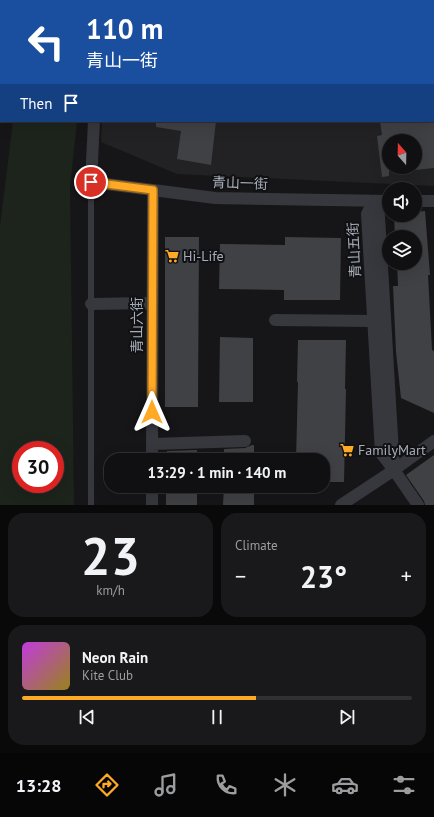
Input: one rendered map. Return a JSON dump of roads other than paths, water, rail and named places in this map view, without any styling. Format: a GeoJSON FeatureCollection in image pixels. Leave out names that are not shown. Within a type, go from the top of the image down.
{"type":"FeatureCollection","features":[{"type":"Feature","properties":{"kind":"street"},"geometry":{"type":"LineString","coordinates":[[91,182],[94,122]]}},
{"type":"Feature","properties":{"kind":"street","name":"青山一街"},"geometry":{"type":"LineString","coordinates":[[91,182],[215,198],[382,201]]}},
{"type":"Feature","properties":{"kind":"street","name":"青山六街"},"geometry":{"type":"LineString","coordinates":[[152,453],[153,190]]}},
{"type":"Feature","properties":{"kind":"street","name":"青山五街"},"geometry":{"type":"LineString","coordinates":[[372,201],[367,214],[381,453],[418,505]]}},
{"type":"Feature","properties":{"kind":"street","name":"青山五街"},"geometry":{"type":"LineString","coordinates":[[372,201],[379,216],[394,470]]}},
{"type":"Feature","properties":{"kind":"street"},"geometry":{"type":"LineString","coordinates":[[422,201],[434,202]]}},
{"type":"Feature","properties":{"kind":"street"},"geometry":{"type":"LineString","coordinates":[[91,304],[152,303]]}},
{"type":"Feature","properties":{"kind":"street"},"geometry":{"type":"LineString","coordinates":[[275,320],[373,321]]}},
{"type":"Feature","properties":{"kind":"street"},"geometry":{"type":"LineString","coordinates":[[152,444],[245,441]]}},
{"type":"Feature","properties":{"kind":"street"},"geometry":{"type":"LineString","coordinates":[[341,505],[394,470],[434,441]]}},
{"type":"Feature","properties":{"kind":"street"},"geometry":{"type":"LineString","coordinates":[[152,493],[152,505]]}},
{"type":"Feature","properties":{"kind":"lane"},"geometry":{"type":"LineString","coordinates":[[91,182],[91,505]]}},
{"type":"Feature","properties":{"kind":"place","name":"Hi-Life"},"geometry":{"type":"Point","coordinates":[172,256]}},
{"type":"Feature","properties":{"kind":"place","name":"FamilyMart"},"geometry":{"type":"Point","coordinates":[347,450]}}]}
